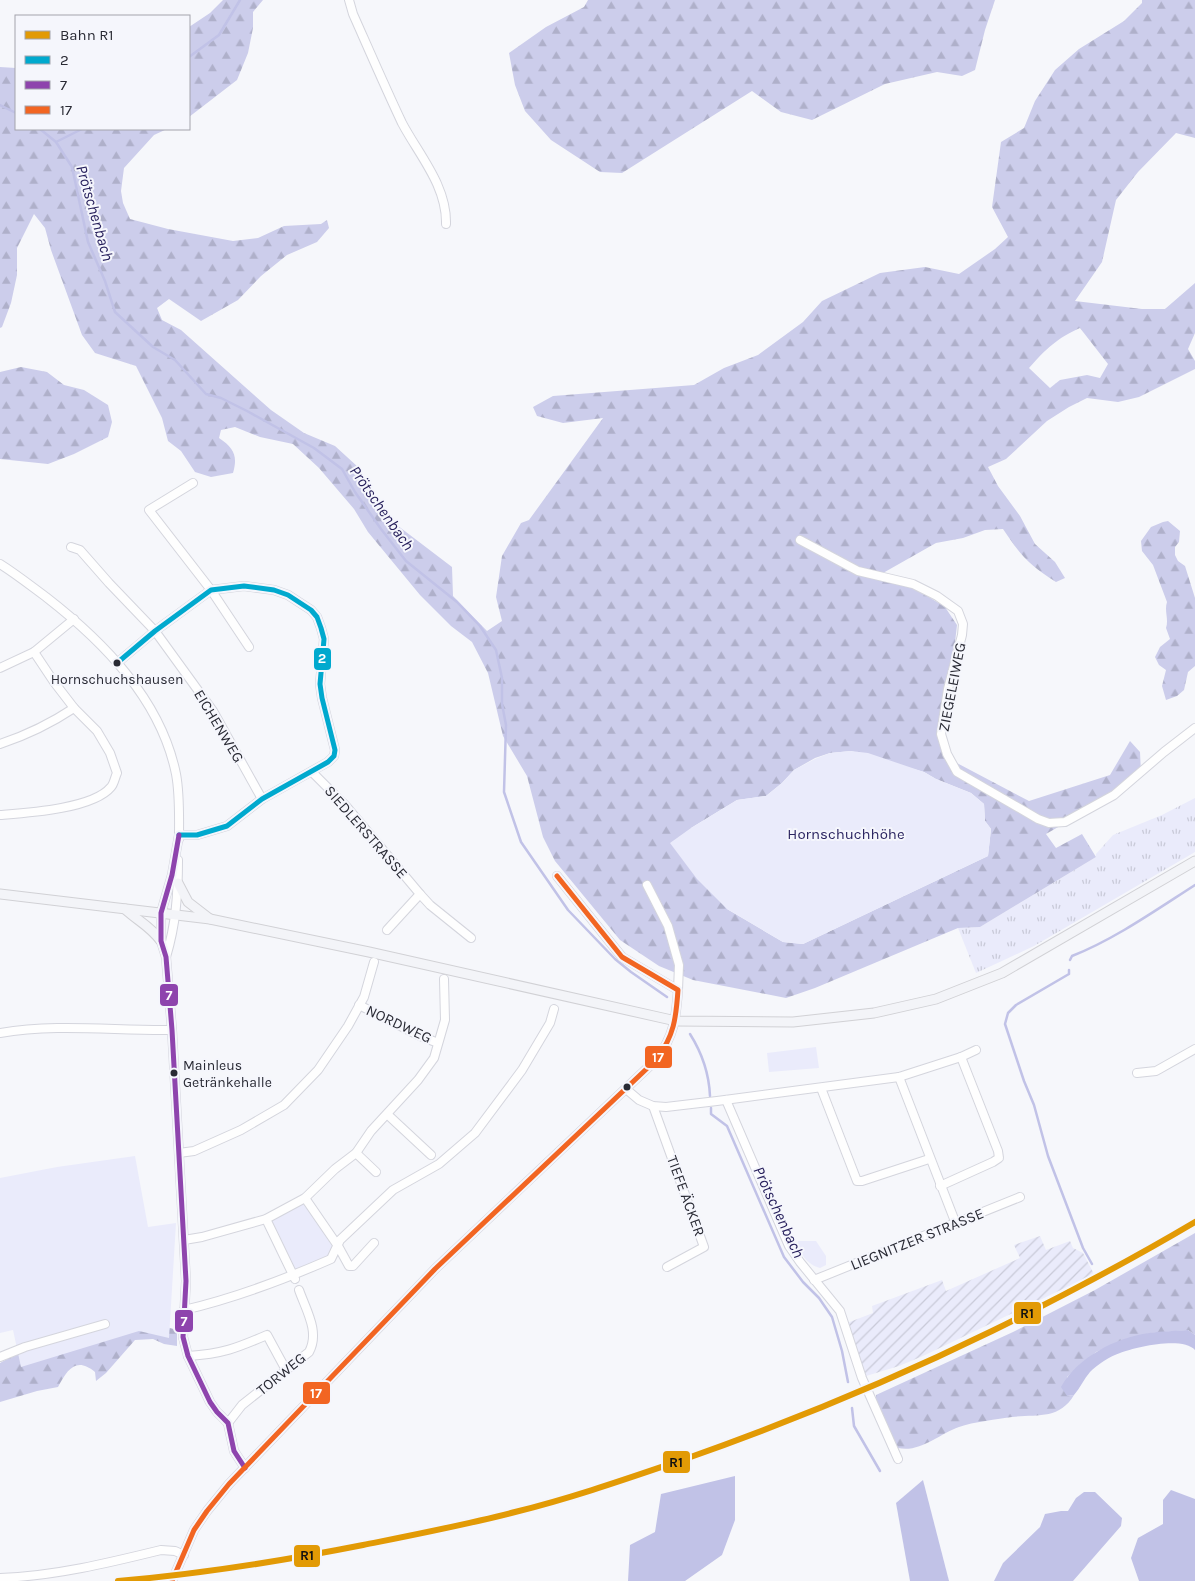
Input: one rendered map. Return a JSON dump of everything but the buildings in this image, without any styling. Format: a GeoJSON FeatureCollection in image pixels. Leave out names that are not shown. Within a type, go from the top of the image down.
{"type":"FeatureCollection","features":[{"type":"Feature","properties":{"kind":"main road"},"geometry":{"type":"LineString","coordinates":[[0,894],[210,919],[378,954],[676,1021],[793,1022],[874,1013],[936,999],[1002,973],[1195,861]]}},
{"type":"Feature","properties":{"kind":"main road"},"geometry":{"type":"LineString","coordinates":[[178,882],[188,902],[210,919]]}},
{"type":"Feature","properties":{"kind":"main road"},"geometry":{"type":"LineString","coordinates":[[124,909],[150,927],[161,941]]}},
{"type":"Feature","properties":{"kind":"street"},"geometry":{"type":"LineString","coordinates":[[349,0],[353,14],[402,123],[441,191],[446,224]]}},
{"type":"Feature","properties":{"kind":"street"},"geometry":{"type":"LineString","coordinates":[[193,483],[150,510],[210,590],[249,647]]}},
{"type":"Feature","properties":{"kind":"street","name":"ZIEGELEIWEG"},"geometry":{"type":"LineString","coordinates":[[800,540],[858,571],[913,584],[937,596],[958,612],[963,624],[962,635],[948,689],[941,734],[947,754],[957,772],[1038,820],[1049,823],[1065,822],[1114,795],[1195,728]]}},
{"type":"Feature","properties":{"kind":"street","name":"EICHENWEG"},"geometry":{"type":"LineString","coordinates":[[71,547],[80,550],[155,631],[213,711],[262,799]]}},
{"type":"Feature","properties":{"kind":"street"},"geometry":{"type":"LineString","coordinates":[[0,564],[12,571],[74,619],[118,662],[152,709],[162,729],[176,774],[179,791],[178,882],[174,931],[166,957]]}},
{"type":"Feature","properties":{"kind":"street"},"geometry":{"type":"LineString","coordinates":[[118,662],[155,631],[210,590],[244,586],[274,590],[301,602],[317,617],[324,639],[320,684],[336,750],[334,756],[328,762],[312,772]]}},
{"type":"Feature","properties":{"kind":"street"},"geometry":{"type":"LineString","coordinates":[[0,668],[34,652],[74,619]]}},
{"type":"Feature","properties":{"kind":"street"},"geometry":{"type":"LineString","coordinates":[[0,815],[33,813],[78,804],[103,794],[111,787],[117,773],[110,753],[97,731],[74,708],[34,652]]}},
{"type":"Feature","properties":{"kind":"street"},"geometry":{"type":"LineString","coordinates":[[0,744],[29,734],[56,721],[74,708]]}},
{"type":"Feature","properties":{"kind":"street","name":"SIEDLERSTRASSE"},"geometry":{"type":"LineString","coordinates":[[179,835],[197,836],[227,826],[262,799],[312,772],[346,806],[430,905],[471,938]]}},
{"type":"Feature","properties":{"kind":"street"},"geometry":{"type":"LineString","coordinates":[[179,835],[172,875],[162,913],[161,941],[166,957],[172,1030],[184,1240],[186,1281],[183,1337],[188,1356],[210,1402],[228,1423],[234,1451],[245,1468]]}},
{"type":"Feature","properties":{"kind":"street"},"geometry":{"type":"LineString","coordinates":[[557,876],[622,957],[678,990]]}},
{"type":"Feature","properties":{"kind":"street"},"geometry":{"type":"LineString","coordinates":[[172,1581],[194,1530],[207,1511],[245,1468],[435,1269],[626,1089],[657,1059],[664,1049],[676,1021],[679,965],[668,926],[647,885]]}},
{"type":"Feature","properties":{"kind":"street"},"geometry":{"type":"LineString","coordinates":[[387,930],[420,894]]}},
{"type":"Feature","properties":{"kind":"street"},"geometry":{"type":"LineString","coordinates":[[178,1153],[194,1151],[241,1130],[284,1104],[318,1070],[348,1026],[364,997],[374,962]]}},
{"type":"Feature","properties":{"kind":"street"},"geometry":{"type":"LineString","coordinates":[[184,1240],[202,1237],[266,1219],[305,1198],[335,1169],[356,1153],[371,1131],[388,1115],[434,1058],[445,1020],[444,979]]}},
{"type":"Feature","properties":{"kind":"street","name":"NORDWEG"},"geometry":{"type":"LineString","coordinates":[[359,1005],[411,1032],[438,1043]]}},
{"type":"Feature","properties":{"kind":"street"},"geometry":{"type":"LineString","coordinates":[[184,1310],[220,1302],[294,1277],[331,1259],[340,1240],[393,1190],[439,1164],[475,1132],[522,1070],[550,1023],[554,1009]]}},
{"type":"Feature","properties":{"kind":"street"},"geometry":{"type":"LineString","coordinates":[[0,1033],[49,1027],[172,1030]]}},
{"type":"Feature","properties":{"kind":"street"},"geometry":{"type":"LineString","coordinates":[[1137,1073],[1156,1071],[1195,1049]]}},
{"type":"Feature","properties":{"kind":"street"},"geometry":{"type":"LineString","coordinates":[[626,1089],[639,1100],[653,1106],[666,1107],[899,1077],[961,1057],[976,1050]]}},
{"type":"Feature","properties":{"kind":"street"},"geometry":{"type":"LineString","coordinates":[[940,1186],[999,1158],[998,1151],[961,1057]]}},
{"type":"Feature","properties":{"kind":"street"},"geometry":{"type":"LineString","coordinates":[[899,1077],[929,1159],[956,1224]]}},
{"type":"Feature","properties":{"kind":"street"},"geometry":{"type":"LineString","coordinates":[[821,1088],[857,1182],[929,1159]]}},
{"type":"Feature","properties":{"kind":"street"},"geometry":{"type":"LineString","coordinates":[[726,1100],[789,1246],[840,1311],[862,1378],[898,1459]]}},
{"type":"Feature","properties":{"kind":"street","name":"TIEFE ÄCKER"},"geometry":{"type":"LineString","coordinates":[[653,1106],[704,1247],[667,1267]]}},
{"type":"Feature","properties":{"kind":"street"},"geometry":{"type":"LineString","coordinates":[[388,1115],[431,1155]]}},
{"type":"Feature","properties":{"kind":"street"},"geometry":{"type":"LineString","coordinates":[[356,1153],[376,1172]]}},
{"type":"Feature","properties":{"kind":"street","name":"LIEGNITZER STRASSE"},"geometry":{"type":"LineString","coordinates":[[814,1280],[1020,1197]]}},
{"type":"Feature","properties":{"kind":"street"},"geometry":{"type":"LineString","coordinates":[[305,1198],[338,1246],[349,1266],[353,1266],[374,1243]]}},
{"type":"Feature","properties":{"kind":"street"},"geometry":{"type":"LineString","coordinates":[[266,1219],[294,1277]]}},
{"type":"Feature","properties":{"kind":"street","name":"TORWEG"},"geometry":{"type":"LineString","coordinates":[[228,1423],[242,1405],[309,1352],[314,1336],[299,1290]]}},
{"type":"Feature","properties":{"kind":"street"},"geometry":{"type":"LineString","coordinates":[[0,1357],[25,1347],[105,1324]]}},
{"type":"Feature","properties":{"kind":"street"},"geometry":{"type":"LineString","coordinates":[[188,1356],[206,1355],[235,1349],[267,1335],[286,1370]]}},
{"type":"Feature","properties":{"kind":"street"},"geometry":{"type":"LineString","coordinates":[[0,1578],[77,1570],[161,1550],[175,1551],[184,1555]]}},
{"type":"Feature","properties":{"kind":"green space"},"geometry":{"type":"Polygon","coordinates":[[[223,0],[263,0],[253,12],[253,28],[248,53],[237,80],[190,116],[190,26],[210,13],[223,0]]]}},
{"type":"Feature","properties":{"kind":"green space"},"geometry":{"type":"Polygon","coordinates":[[[588,0],[995,0],[975,70],[962,76],[937,72],[885,84],[812,120],[781,112],[752,91],[622,173],[600,172],[551,140],[525,111],[515,85],[509,53],[546,27],[584,7],[588,0]]]}},
{"type":"Feature","properties":{"kind":"green space"},"geometry":{"type":"Polygon","coordinates":[[[1142,0],[1195,0],[1195,138],[1176,133],[1138,172],[1116,200],[1102,262],[1075,301],[1142,309],[1165,309],[1195,283],[1195,333],[1188,349],[1195,361],[1195,369],[1139,397],[1118,402],[1087,398],[1047,421],[1006,459],[988,467],[998,486],[1020,516],[1035,544],[1055,562],[1065,578],[1056,582],[1032,565],[1003,529],[985,530],[963,538],[936,543],[883,573],[899,584],[916,589],[945,607],[957,625],[944,738],[955,762],[1029,801],[1110,775],[1130,741],[1140,752],[1141,773],[1114,795],[1046,834],[1056,848],[1082,834],[1096,857],[980,927],[958,928],[815,988],[786,998],[693,980],[659,966],[620,940],[555,861],[543,837],[527,776],[503,736],[488,673],[472,642],[451,626],[420,595],[368,532],[354,509],[319,468],[293,444],[260,437],[235,427],[221,430],[219,438],[234,453],[233,473],[211,477],[195,472],[181,451],[168,441],[162,418],[136,366],[95,353],[82,335],[51,250],[45,228],[34,214],[17,248],[17,275],[11,303],[0,328],[0,67],[15,68],[15,130],[165,130],[154,135],[124,168],[121,191],[123,203],[130,219],[168,229],[233,241],[258,238],[284,226],[321,224],[327,220],[329,228],[317,242],[287,255],[261,276],[238,300],[201,321],[169,299],[157,308],[162,320],[181,330],[271,410],[304,433],[335,446],[358,467],[385,516],[452,567],[453,596],[487,631],[502,621],[496,597],[502,556],[521,523],[529,520],[603,418],[563,423],[537,416],[533,407],[553,396],[694,385],[724,368],[758,355],[803,322],[822,301],[880,273],[925,267],[959,274],[995,249],[1008,237],[992,207],[1001,142],[1024,128],[1035,101],[1055,70],[1079,49],[1124,21],[1142,3],[1142,0]],[[1080,328],[1052,345],[1029,368],[1050,388],[1060,380],[1087,375],[1100,378],[1108,364],[1080,328]],[[851,751],[830,753],[815,758],[794,770],[766,796],[737,800],[691,828],[727,909],[783,942],[803,944],[988,856],[991,829],[985,821],[984,804],[971,793],[924,772],[851,751]]]}},
{"type":"Feature","properties":{"kind":"green space"},"geometry":{"type":"Polygon","coordinates":[[[21,367],[47,372],[64,385],[84,390],[108,405],[112,422],[108,437],[74,454],[48,464],[0,459],[0,372],[21,367]]]}},
{"type":"Feature","properties":{"kind":"green space"},"geometry":{"type":"Polygon","coordinates":[[[1168,521],[1180,531],[1179,542],[1175,547],[1175,555],[1178,561],[1185,566],[1195,598],[1195,666],[1188,672],[1184,690],[1177,696],[1166,700],[1162,686],[1166,670],[1159,665],[1155,657],[1160,647],[1170,639],[1166,628],[1167,602],[1153,565],[1142,551],[1141,541],[1151,527],[1168,521]]]}},
{"type":"Feature","properties":{"kind":"green space","name":"Hornschuchhöhe"},"geometry":{"type":"Polygon","coordinates":[[[851,751],[868,753],[924,772],[971,793],[984,804],[985,821],[991,829],[988,856],[803,944],[783,942],[727,909],[697,879],[670,843],[737,800],[766,796],[794,770],[815,759],[830,753],[851,751]]]}},
{"type":"Feature","properties":{"kind":"green space"},"geometry":{"type":"Polygon","coordinates":[[[1195,798],[1195,852],[1034,946],[976,973],[958,928],[980,927],[1096,857],[1096,854],[1113,835],[1162,815],[1195,798]]]}},
{"type":"Feature","properties":{"kind":"green space"},"geometry":{"type":"Polygon","coordinates":[[[816,1047],[819,1068],[769,1072],[767,1053],[816,1047]]]}},
{"type":"Feature","properties":{"kind":"green space"},"geometry":{"type":"Polygon","coordinates":[[[135,1156],[148,1227],[176,1223],[169,1338],[139,1331],[21,1367],[13,1330],[0,1333],[0,1178],[57,1167],[135,1156]]]}},
{"type":"Feature","properties":{"kind":"green space"},"geometry":{"type":"Polygon","coordinates":[[[304,1202],[332,1246],[328,1257],[296,1272],[271,1221],[304,1202]]]}},
{"type":"Feature","properties":{"kind":"green space"},"geometry":{"type":"Polygon","coordinates":[[[1195,1233],[1195,1335],[1188,1330],[1151,1333],[1126,1339],[1096,1352],[1067,1377],[1067,1396],[1074,1395],[1062,1409],[1055,1412],[971,1424],[959,1427],[914,1448],[898,1448],[876,1402],[876,1395],[1013,1332],[1095,1290],[1195,1233]]]}},
{"type":"Feature","properties":{"kind":"green space"},"geometry":{"type":"Polygon","coordinates":[[[1040,1236],[1046,1250],[1070,1241],[1073,1248],[1083,1253],[1094,1274],[923,1356],[866,1376],[847,1323],[873,1313],[872,1306],[942,1280],[946,1291],[1020,1258],[1014,1245],[1040,1236]]]}},
{"type":"Feature","properties":{"kind":"green space"},"geometry":{"type":"Polygon","coordinates":[[[798,1241],[816,1241],[826,1256],[826,1265],[820,1268],[808,1261],[800,1250],[798,1241]]]}},
{"type":"Feature","properties":{"kind":"green space"},"geometry":{"type":"Polygon","coordinates":[[[156,1324],[177,1330],[177,1346],[164,1344],[153,1339],[135,1340],[106,1373],[96,1381],[95,1372],[88,1367],[77,1365],[65,1375],[58,1387],[0,1402],[0,1363],[25,1349],[156,1324]]]}},
{"type":"Feature","properties":{"kind":"shaded area"},"geometry":{"type":"Polygon","coordinates":[[[1188,1330],[1195,1335],[1195,1350],[1189,1346],[1170,1343],[1147,1346],[1116,1354],[1093,1369],[1074,1395],[1067,1396],[1061,1387],[1068,1376],[1087,1358],[1111,1344],[1149,1333],[1188,1330]]]}},
{"type":"Feature","properties":{"kind":"shaded area"},"geometry":{"type":"Polygon","coordinates":[[[735,1476],[735,1520],[722,1555],[685,1581],[628,1581],[630,1545],[655,1532],[661,1494],[735,1476]]]}},
{"type":"Feature","properties":{"kind":"shaded area"},"geometry":{"type":"Polygon","coordinates":[[[923,1480],[949,1581],[910,1581],[896,1503],[923,1480]]]}},
{"type":"Feature","properties":{"kind":"shaded area"},"geometry":{"type":"Polygon","coordinates":[[[1171,1490],[1195,1499],[1195,1581],[1139,1581],[1131,1558],[1138,1538],[1163,1524],[1163,1500],[1171,1490]]]}},
{"type":"Feature","properties":{"kind":"shaded area"},"geometry":{"type":"Polygon","coordinates":[[[1084,1492],[1095,1492],[1122,1518],[1121,1526],[1073,1581],[994,1581],[1003,1563],[1040,1527],[1045,1514],[1068,1511],[1076,1498],[1084,1492]]]}},
{"type":"Feature","properties":{"kind":"waterway"},"geometry":{"type":"LineString","coordinates":[[190,56],[219,35],[240,0]]}},
{"type":"Feature","properties":{"kind":"waterway","name":"Prötschenbach"},"geometry":{"type":"LineString","coordinates":[[0,105],[15,112]]}},
{"type":"Feature","properties":{"kind":"waterway","name":"Prötschenbach"},"geometry":{"type":"LineString","coordinates":[[41,130],[56,142],[72,167],[88,242],[105,281],[115,312],[153,347],[175,360],[206,394],[221,398],[247,411],[314,448],[342,469],[355,492],[406,561],[457,602],[480,626],[496,650],[502,678],[502,704],[506,725],[504,792],[521,842],[568,910],[615,959],[667,997]]}},
{"type":"Feature","properties":{"kind":"waterway"},"geometry":{"type":"LineString","coordinates":[[56,142],[80,130]]}},
{"type":"Feature","properties":{"kind":"waterway"},"geometry":{"type":"LineString","coordinates":[[1070,960],[1072,956],[1120,933],[1195,885]]}},
{"type":"Feature","properties":{"kind":"waterway"},"geometry":{"type":"LineString","coordinates":[[1069,970],[1069,974],[1016,1005],[1008,1013],[1005,1024],[1034,1105],[1048,1156],[1083,1248],[1092,1264]]}},
{"type":"Feature","properties":{"kind":"waterway","name":"Prötschenbach"},"geometry":{"type":"LineString","coordinates":[[690,1034],[704,1064],[710,1096]]}},
{"type":"Feature","properties":{"kind":"waterway","name":"Prötschenbach"},"geometry":{"type":"LineString","coordinates":[[711,1108],[711,1114],[727,1126],[784,1257],[803,1282],[819,1298],[832,1317],[842,1351],[848,1382]]}},
{"type":"Feature","properties":{"kind":"waterway","name":"Prötschenbach"},"geometry":{"type":"LineString","coordinates":[[852,1408],[854,1426],[880,1471]]}},
{"type":"Feature","properties":{"kind":"rail line","name":"R1"},"geometry":{"type":"LineString","coordinates":[[118,1581],[180,1575],[241,1566],[458,1526],[558,1500],[622,1480],[763,1430],[840,1400],[917,1366],[1069,1292],[1195,1222]]}},
{"type":"Feature","properties":{"kind":"transit line","name":"2"},"geometry":{"type":"LineString","coordinates":[[117,663],[155,631],[211,590],[244,586],[274,590],[288,595],[311,610],[317,617],[321,628],[324,639],[320,684],[335,750],[334,756],[328,762],[262,799],[227,826],[197,835],[179,835]]}},
{"type":"Feature","properties":{"kind":"transit line","name":"7"},"geometry":{"type":"LineString","coordinates":[[179,835],[172,875],[161,913],[161,941],[166,957],[172,1030],[186,1281],[183,1337],[188,1356],[210,1402],[228,1423],[234,1451],[245,1468]]}},
{"type":"Feature","properties":{"kind":"transit line","name":"17"},"geometry":{"type":"LineString","coordinates":[[172,1581],[194,1530],[229,1484],[435,1269],[657,1059],[663,1050],[671,1034],[678,990],[622,957],[557,876]]}},
{"type":"Feature","properties":{"kind":"place","name":"Hornschuchshausen"},"geometry":{"type":"Point","coordinates":[117,663]}},
{"type":"Feature","properties":{"kind":"place","name":"Mainleus Getränkehalle"},"geometry":{"type":"Point","coordinates":[174,1073]}}]}
